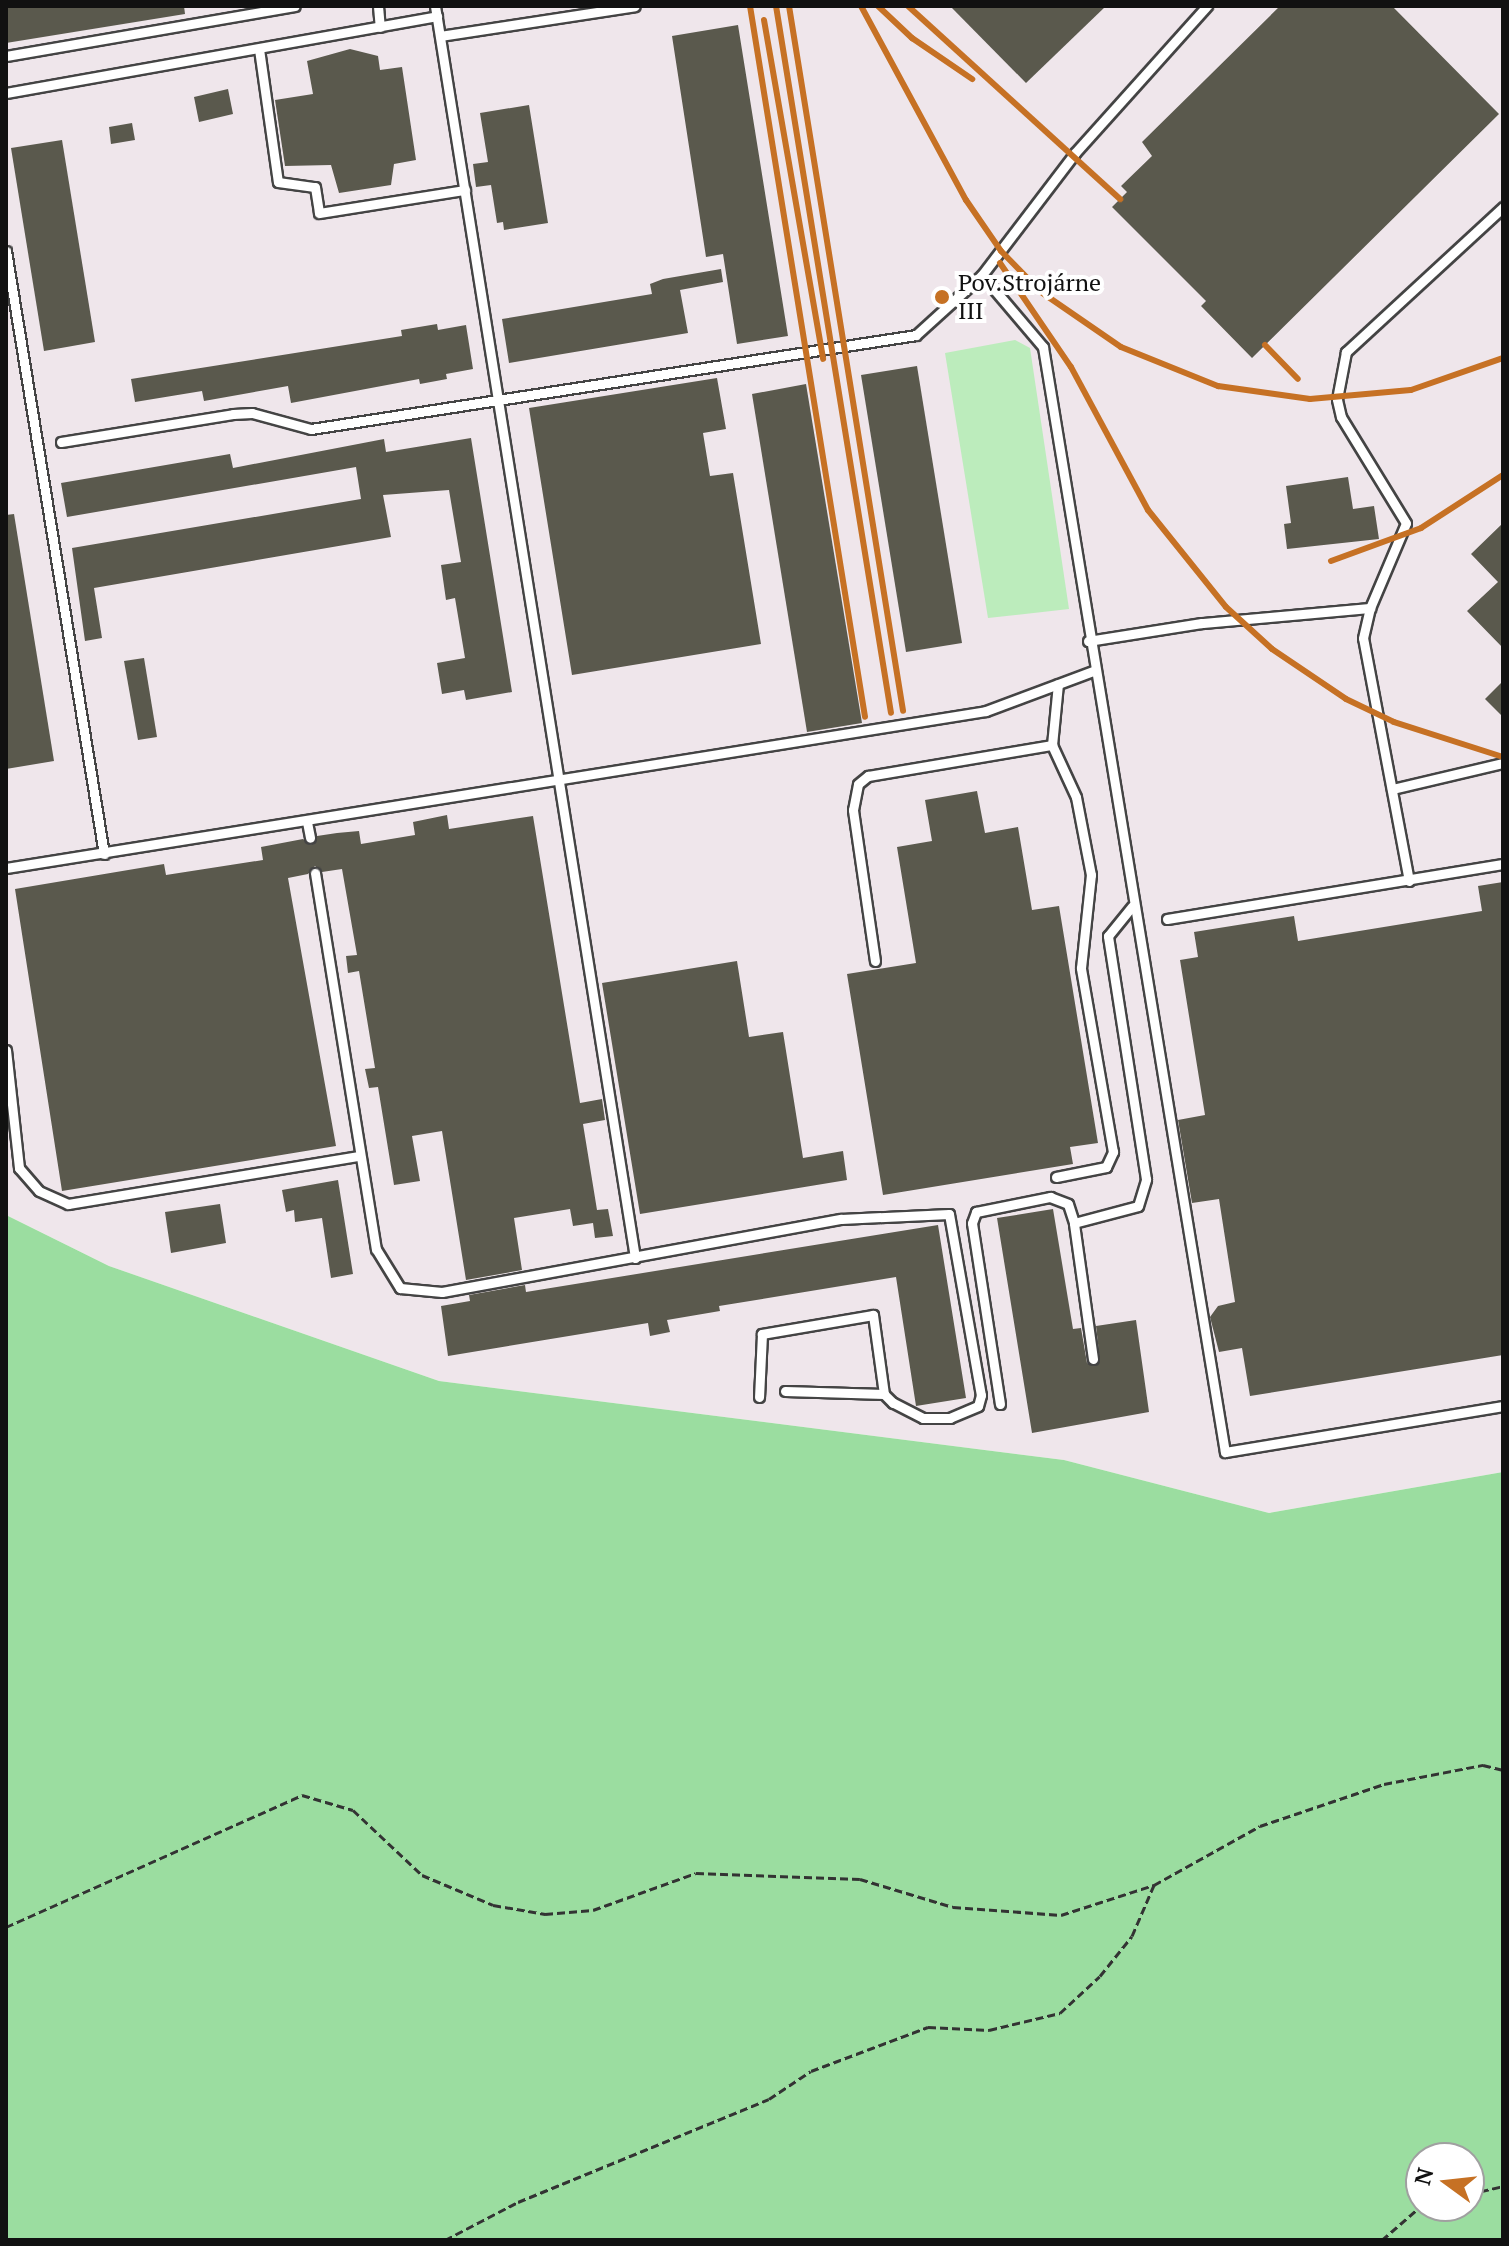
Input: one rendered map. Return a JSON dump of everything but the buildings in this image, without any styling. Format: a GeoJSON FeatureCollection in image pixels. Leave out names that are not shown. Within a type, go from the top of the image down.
{"type":"FeatureCollection","features":[{"type":"Feature","properties":{"kind":"lane"},"geometry":{"type":"LineString","coordinates":[[6,56],[295,6]]}},
{"type":"Feature","properties":{"kind":"lane"},"geometry":{"type":"LineString","coordinates":[[378,6],[380,27]]}},
{"type":"Feature","properties":{"kind":"lane"},"geometry":{"type":"LineString","coordinates":[[440,36],[635,6]]}},
{"type":"Feature","properties":{"kind":"lane"},"geometry":{"type":"LineString","coordinates":[[61,442],[252,413],[311,429],[831,345],[905,338],[930,326],[982,275],[1075,153],[1207,6]]}},
{"type":"Feature","properties":{"kind":"lane"},"geometry":{"type":"LineString","coordinates":[[6,93],[380,27],[436,11],[635,1258]]}},
{"type":"Feature","properties":{"kind":"lane"},"geometry":{"type":"LineString","coordinates":[[259,49],[278,182],[315,187],[319,213],[465,190]]}},
{"type":"Feature","properties":{"kind":"lane"},"geometry":{"type":"LineString","coordinates":[[1409,881],[1363,638],[1370,608],[1406,523],[1341,417],[1337,399],[1346,352],[1503,207]]}},
{"type":"Feature","properties":{"kind":"lane"},"geometry":{"type":"LineString","coordinates":[[6,251],[104,854]]}},
{"type":"Feature","properties":{"kind":"lane"},"geometry":{"type":"LineString","coordinates":[[982,275],[1043,347],[1088,641],[1225,1452],[1503,1406]]}},
{"type":"Feature","properties":{"kind":"lane"},"geometry":{"type":"LineString","coordinates":[[1088,641],[1202,623],[1370,608]]}},
{"type":"Feature","properties":{"kind":"lane"},"geometry":{"type":"LineString","coordinates":[[6,868],[559,783],[986,711],[1093,671]]}},
{"type":"Feature","properties":{"kind":"lane"},"geometry":{"type":"LineString","coordinates":[[1056,1177],[1106,1167],[1113,1152],[1081,968],[1091,875],[1076,797],[1052,745],[1058,684]]}},
{"type":"Feature","properties":{"kind":"lane"},"geometry":{"type":"LineString","coordinates":[[875,961],[853,810],[858,784],[868,776],[1052,745]]}},
{"type":"Feature","properties":{"kind":"lane"},"geometry":{"type":"LineString","coordinates":[[1392,789],[1503,763]]}},
{"type":"Feature","properties":{"kind":"lane"},"geometry":{"type":"LineString","coordinates":[[307,822],[310,838]]}},
{"type":"Feature","properties":{"kind":"lane"},"geometry":{"type":"LineString","coordinates":[[1167,919],[1503,864]]}},
{"type":"Feature","properties":{"kind":"lane"},"geometry":{"type":"LineString","coordinates":[[315,873],[359,1156],[381,1264],[408,1292],[442,1292],[841,1219],[949,1214],[981,1395],[978,1406],[950,1418],[923,1418],[905,1412],[884,1394],[785,1391]]}},
{"type":"Feature","properties":{"kind":"lane"},"geometry":{"type":"LineString","coordinates":[[1074,1223],[1128,1212],[1144,1197],[1146,1179],[1108,936],[1132,906]]}},
{"type":"Feature","properties":{"kind":"lane"},"geometry":{"type":"LineString","coordinates":[[6,1050],[19,1168],[39,1191],[68,1204],[359,1156]]}},
{"type":"Feature","properties":{"kind":"lane"},"geometry":{"type":"LineString","coordinates":[[1000,1404],[972,1223],[976,1212],[1050,1197],[1068,1204],[1074,1223],[1093,1359]]}},
{"type":"Feature","properties":{"kind":"lane"},"geometry":{"type":"LineString","coordinates":[[759,1397],[762,1334],[873,1315],[884,1394]]}},
{"type":"Feature","properties":{"kind":"path"},"geometry":{"type":"LineString","coordinates":[[6,1927],[302,1795],[353,1810],[422,1875],[493,1905],[545,1914],[593,1910],[696,1873],[860,1879],[953,1907],[1061,1915],[1154,1885],[1260,1826],[1384,1784],[1483,1765],[1503,1770]]}},
{"type":"Feature","properties":{"kind":"path"},"geometry":{"type":"LineString","coordinates":[[445,2240],[518,2202],[769,2099],[811,2071],[928,2027],[989,2030],[1060,2013],[1100,1976],[1132,1936],[1154,1885]]}},
{"type":"Feature","properties":{"kind":"path"},"geometry":{"type":"LineString","coordinates":[[1382,2240],[1405,2220]]}},
{"type":"Feature","properties":{"kind":"shaded area"},"geometry":{"type":"Polygon","coordinates":[[[6,6],[1503,6],[1503,1472],[1269,1513],[1064,1460],[439,1381],[109,1266],[6,1215],[6,6]]]}},
{"type":"Feature","properties":{"kind":"green space"},"geometry":{"type":"Polygon","coordinates":[[[1015,340],[1030,348],[1069,609],[988,618],[945,353],[1015,340]]]}},
{"type":"Feature","properties":{"kind":"green space"},"geometry":{"type":"Polygon","coordinates":[[[6,1215],[109,1266],[439,1381],[1064,1460],[1269,1513],[1503,1472],[1503,2240],[6,2240],[6,1215]]]}},
{"type":"Feature","properties":{"kind":"railway"},"geometry":{"type":"LineString","coordinates":[[750,6],[865,717]]}},
{"type":"Feature","properties":{"kind":"railway"},"geometry":{"type":"LineString","coordinates":[[776,6],[891,713]]}},
{"type":"Feature","properties":{"kind":"railway"},"geometry":{"type":"LineString","coordinates":[[789,6],[903,711]]}},
{"type":"Feature","properties":{"kind":"railway"},"geometry":{"type":"LineString","coordinates":[[861,6],[966,200],[1001,251],[1041,292],[1121,347],[1218,386],[1310,399],[1411,390],[1503,358]]}},
{"type":"Feature","properties":{"kind":"railway"},"geometry":{"type":"LineString","coordinates":[[878,6],[912,38],[972,79]]}},
{"type":"Feature","properties":{"kind":"railway"},"geometry":{"type":"LineString","coordinates":[[908,6],[1120,199]]}},
{"type":"Feature","properties":{"kind":"railway"},"geometry":{"type":"LineString","coordinates":[[764,20],[823,359]]}},
{"type":"Feature","properties":{"kind":"railway"},"geometry":{"type":"LineString","coordinates":[[1000,263],[1071,367],[1148,510],[1226,607],[1272,649],[1346,699],[1394,722],[1503,757]]}},
{"type":"Feature","properties":{"kind":"railway"},"geometry":{"type":"LineString","coordinates":[[1265,345],[1298,379]]}},
{"type":"Feature","properties":{"kind":"railway"},"geometry":{"type":"LineString","coordinates":[[1331,561],[1421,528],[1503,475]]}},
{"type":"Feature","properties":{"kind":"place","name":"Pov.Strojárne III"},"geometry":{"type":"Point","coordinates":[942,297]}}]}
